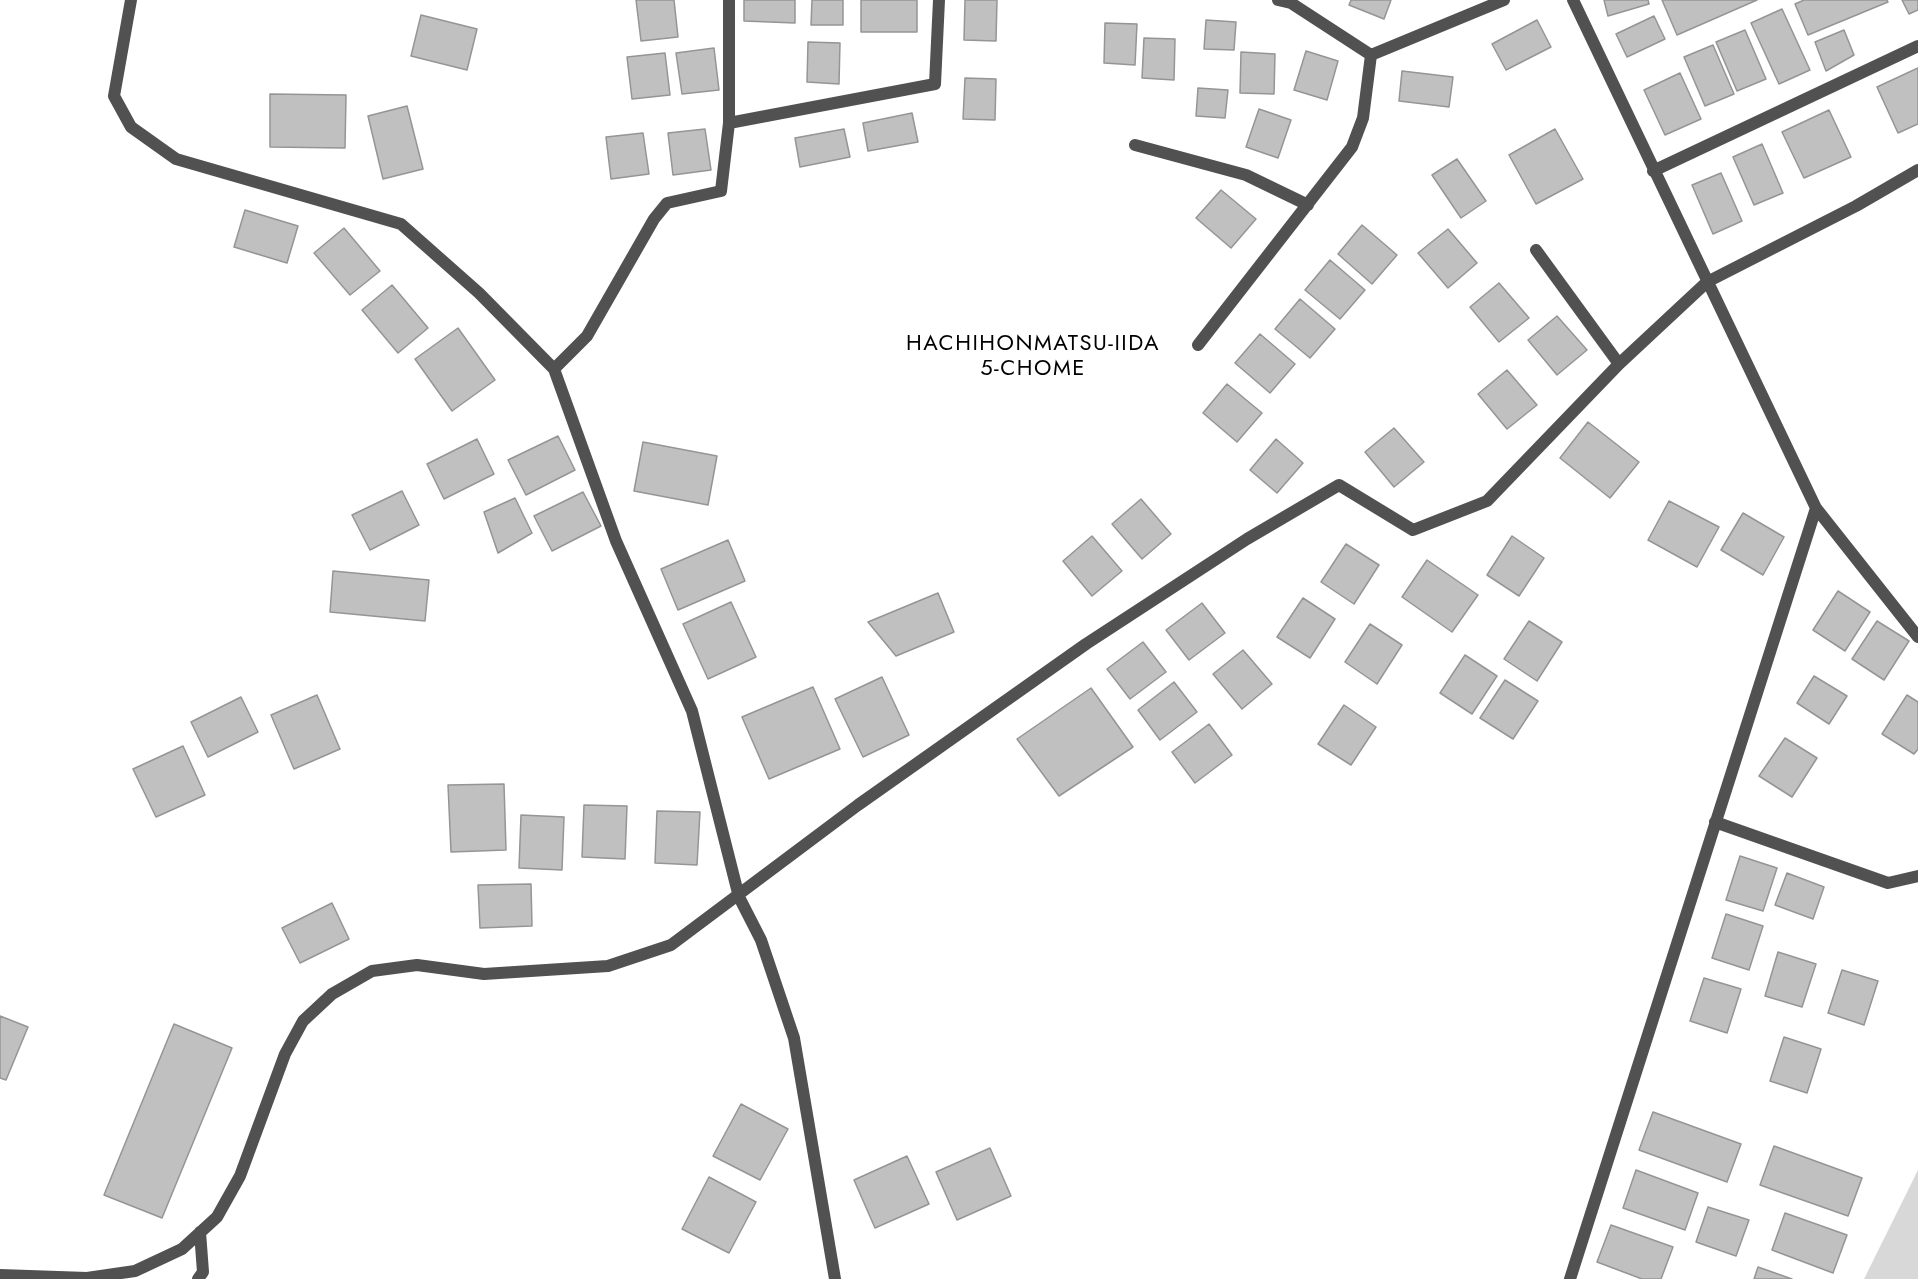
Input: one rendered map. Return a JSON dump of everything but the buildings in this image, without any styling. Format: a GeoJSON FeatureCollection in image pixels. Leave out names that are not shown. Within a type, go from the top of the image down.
{"type":"FeatureCollection","features":[{"type":"Feature","properties":{"kind":"street"},"geometry":{"type":"LineString","coordinates":[[131,0],[114,96],[131,127],[176,159],[401,224],[480,293],[554,369],[616,542],[692,711],[739,897],[761,940],[794,1038],[835,1279]]}},
{"type":"Feature","properties":{"kind":"street"},"geometry":{"type":"LineString","coordinates":[[554,369],[587,336],[654,219],[668,203],[721,191],[729,123],[729,0]]}},
{"type":"Feature","properties":{"kind":"street"},"geometry":{"type":"LineString","coordinates":[[729,123],[935,84],[939,0]]}},
{"type":"Feature","properties":{"kind":"street"},"geometry":{"type":"LineString","coordinates":[[1278,0],[1291,3],[1371,55]]}},
{"type":"Feature","properties":{"kind":"street"},"geometry":{"type":"LineString","coordinates":[[1371,55],[1504,0]]}},
{"type":"Feature","properties":{"kind":"street"},"geometry":{"type":"LineString","coordinates":[[1572,0],[1816,508],[1918,637]]}},
{"type":"Feature","properties":{"kind":"street"},"geometry":{"type":"LineString","coordinates":[[1653,171],[1918,46]]}},
{"type":"Feature","properties":{"kind":"street"},"geometry":{"type":"LineString","coordinates":[[1198,345],[1352,147],[1363,118],[1371,55]]}},
{"type":"Feature","properties":{"kind":"street"},"geometry":{"type":"LineString","coordinates":[[1135,145],[1246,176],[1308,205]]}},
{"type":"Feature","properties":{"kind":"street"},"geometry":{"type":"LineString","coordinates":[[0,1275],[87,1278],[135,1271],[182,1249],[217,1217],[240,1176],[285,1054],[303,1021],[332,994],[372,971],[417,965],[484,974],[608,966],[671,945],[739,897],[858,805],[1086,644],[1247,539],[1339,485],[1413,530],[1486,501],[1619,364],[1707,282],[1856,206],[1918,170]]}},
{"type":"Feature","properties":{"kind":"street"},"geometry":{"type":"LineString","coordinates":[[1536,250],[1619,364]]}},
{"type":"Feature","properties":{"kind":"street"},"geometry":{"type":"LineString","coordinates":[[1570,1279],[1816,508]]}},
{"type":"Feature","properties":{"kind":"street"},"geometry":{"type":"LineString","coordinates":[[1715,822],[1888,883],[1918,876]]}},
{"type":"Feature","properties":{"kind":"street"},"geometry":{"type":"LineString","coordinates":[[198,1279],[203,1272],[200,1232]]}},
{"type":"Feature","properties":{"kind":"shaded area"},"geometry":{"type":"Polygon","coordinates":[[[1918,1170],[1918,1279],[1864,1279],[1918,1170]]]}},
{"type":"Feature","properties":{"kind":"district","name":"HACHIHONMATSU-IIDA 5-CHOME"},"geometry":{"type":"Point","coordinates":[1033,358]}}]}
